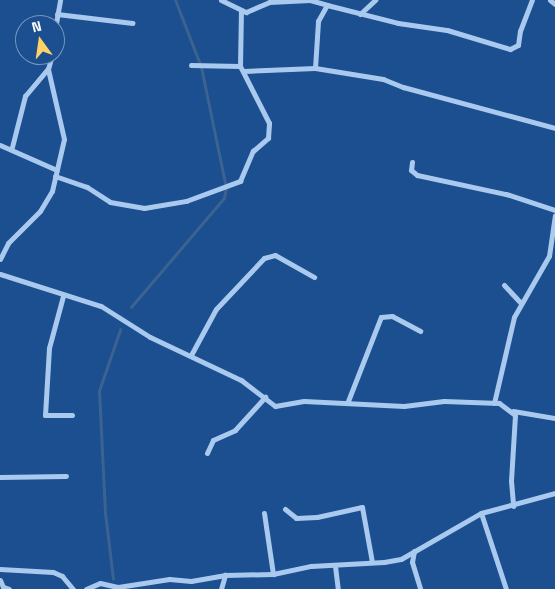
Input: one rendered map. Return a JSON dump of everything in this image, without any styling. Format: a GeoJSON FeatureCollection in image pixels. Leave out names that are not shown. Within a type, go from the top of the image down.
{"type":"FeatureCollection","features":[{"type":"Feature","properties":{"kind":"street"},"geometry":{"type":"LineString","coordinates":[[60,0],[56,14],[132,23]]}},
{"type":"Feature","properties":{"kind":"street"},"geometry":{"type":"LineString","coordinates":[[221,0],[246,12],[268,2],[310,0],[360,14],[448,30],[510,49],[518,45],[520,31],[532,0]]}},
{"type":"Feature","properties":{"kind":"street"},"geometry":{"type":"LineString","coordinates":[[360,14],[375,0]]}},
{"type":"Feature","properties":{"kind":"street"},"geometry":{"type":"LineString","coordinates":[[550,0],[555,4]]}},
{"type":"Feature","properties":{"kind":"street"},"geometry":{"type":"LineString","coordinates":[[315,68],[318,21],[327,4]]}},
{"type":"Feature","properties":{"kind":"street"},"geometry":{"type":"LineString","coordinates":[[0,144],[12,147],[110,202],[144,208],[186,201],[240,181],[253,151],[268,138],[268,123],[242,69],[241,10]]}},
{"type":"Feature","properties":{"kind":"street"},"geometry":{"type":"LineString","coordinates":[[12,147],[25,96],[48,69],[49,65]]}},
{"type":"Feature","properties":{"kind":"street"},"geometry":{"type":"LineString","coordinates":[[191,65],[242,69],[315,68],[383,78],[403,87],[555,128]]}},
{"type":"Feature","properties":{"kind":"street"},"geometry":{"type":"LineString","coordinates":[[0,260],[8,243],[40,211],[52,191],[64,132],[48,69]]}},
{"type":"Feature","properties":{"kind":"street"},"geometry":{"type":"LineString","coordinates":[[412,162],[411,170],[417,175],[506,194],[555,210]]}},
{"type":"Feature","properties":{"kind":"street"},"geometry":{"type":"LineString","coordinates":[[494,403],[514,317],[549,256],[555,215]]}},
{"type":"Feature","properties":{"kind":"street"},"geometry":{"type":"LineString","coordinates":[[191,354],[216,309],[264,258],[275,255],[314,277]]}},
{"type":"Feature","properties":{"kind":"street"},"geometry":{"type":"LineString","coordinates":[[0,274],[63,296],[100,306],[150,338],[191,354],[241,380],[275,406],[304,401],[348,401],[404,406],[444,401],[494,403],[513,411],[555,418]]}},
{"type":"Feature","properties":{"kind":"street"},"geometry":{"type":"LineString","coordinates":[[504,285],[522,303]]}},
{"type":"Feature","properties":{"kind":"street"},"geometry":{"type":"LineString","coordinates":[[63,296],[48,348],[44,415],[72,415]]}},
{"type":"Feature","properties":{"kind":"street"},"geometry":{"type":"LineString","coordinates":[[348,401],[381,316],[392,316],[420,331]]}},
{"type":"Feature","properties":{"kind":"street"},"geometry":{"type":"LineString","coordinates":[[207,453],[213,440],[235,430],[265,397]]}},
{"type":"Feature","properties":{"kind":"street"},"geometry":{"type":"LineString","coordinates":[[513,411],[513,506]]}},
{"type":"Feature","properties":{"kind":"street"},"geometry":{"type":"LineString","coordinates":[[0,476],[66,476]]}},
{"type":"Feature","properties":{"kind":"street"},"geometry":{"type":"LineString","coordinates":[[86,589],[100,583],[118,587],[225,575],[273,574],[311,566],[335,566],[401,558],[414,552],[436,536],[481,513],[555,494]]}},
{"type":"Feature","properties":{"kind":"street"},"geometry":{"type":"LineString","coordinates":[[285,509],[296,518],[317,517],[362,507],[372,562]]}},
{"type":"Feature","properties":{"kind":"street"},"geometry":{"type":"LineString","coordinates":[[264,513],[273,574]]}},
{"type":"Feature","properties":{"kind":"street"},"geometry":{"type":"LineString","coordinates":[[481,513],[506,589]]}},
{"type":"Feature","properties":{"kind":"street"},"geometry":{"type":"LineString","coordinates":[[414,552],[412,562],[420,589]]}},
{"type":"Feature","properties":{"kind":"street"},"geometry":{"type":"LineString","coordinates":[[335,566],[338,589]]}},
{"type":"Feature","properties":{"kind":"street"},"geometry":{"type":"LineString","coordinates":[[0,569],[52,572],[62,576],[73,589]]}},
{"type":"Feature","properties":{"kind":"street"},"geometry":{"type":"LineString","coordinates":[[221,589],[225,575]]}},
{"type":"Feature","properties":{"kind":"street"},"geometry":{"type":"LineString","coordinates":[[0,580],[3,587],[8,589]]}},
{"type":"Feature","properties":{"kind":"waterway"},"geometry":{"type":"LineString","coordinates":[[131,307],[224,198],[226,188],[201,67],[175,0]]}},
{"type":"Feature","properties":{"kind":"waterway"},"geometry":{"type":"LineString","coordinates":[[113,579],[105,513],[99,391],[120,330]]}}]}
